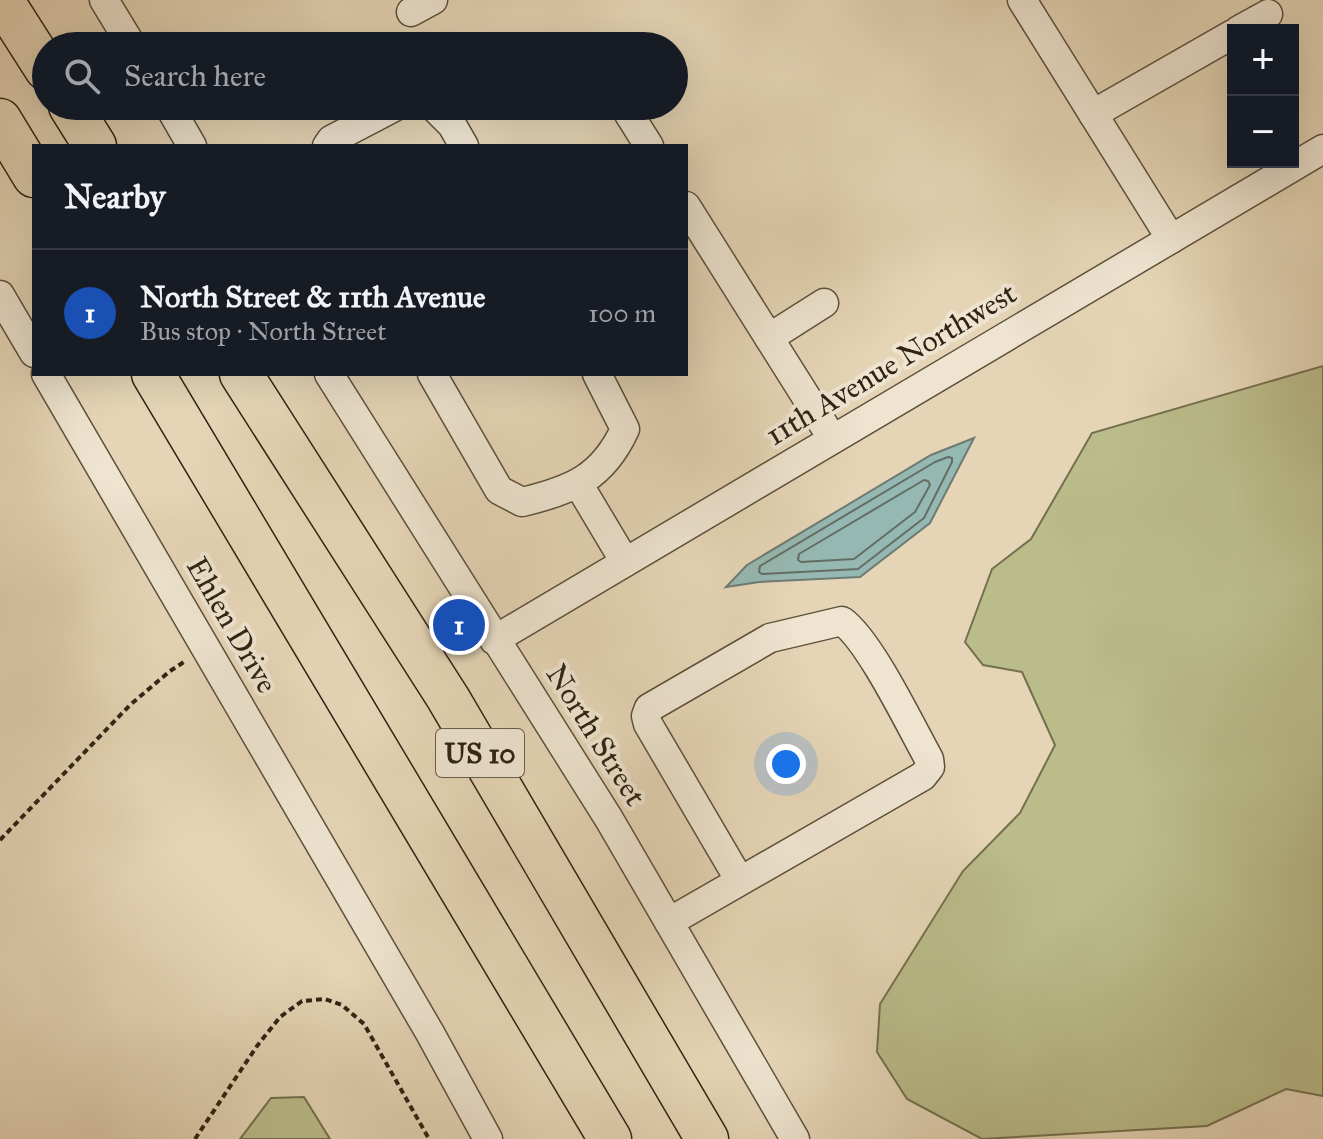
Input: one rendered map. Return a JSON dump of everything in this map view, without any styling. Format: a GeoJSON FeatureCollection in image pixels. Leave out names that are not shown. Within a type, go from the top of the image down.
{"type":"FeatureCollection","features":[{"type":"Feature","properties":{"kind":"highway"},"geometry":{"type":"LineString","coordinates":[[2,0],[32,47]]}},
{"type":"Feature","properties":{"kind":"highway"},"geometry":{"type":"LineString","coordinates":[[0,120],[32,173]]}},
{"type":"Feature","properties":{"kind":"highway"},"geometry":{"type":"LineString","coordinates":[[79,120],[94,144]]}},
{"type":"Feature","properties":{"kind":"highway","name":"US 10"},"geometry":{"type":"LineString","coordinates":[[154,376],[610,1139]]}},
{"type":"Feature","properties":{"kind":"highway","name":"US 10"},"geometry":{"type":"LineString","coordinates":[[242,376],[448,698],[707,1139]]}},
{"type":"Feature","properties":{"kind":"street"},"geometry":{"type":"LineString","coordinates":[[104,0],[123,32]]}},
{"type":"Feature","properties":{"kind":"street"},"geometry":{"type":"LineString","coordinates":[[1022,0],[1171,239]]}},
{"type":"Feature","properties":{"kind":"street"},"geometry":{"type":"LineString","coordinates":[[1250,24],[1268,14]]}},
{"type":"Feature","properties":{"kind":"street"},"geometry":{"type":"LineString","coordinates":[[1093,114],[1227,37]]}},
{"type":"Feature","properties":{"kind":"street"},"geometry":{"type":"LineString","coordinates":[[177,120],[191,144]]}},
{"type":"Feature","properties":{"kind":"street"},"geometry":{"type":"LineString","coordinates":[[328,144],[369,120]]}},
{"type":"Feature","properties":{"kind":"street"},"geometry":{"type":"LineString","coordinates":[[447,120],[463,144]]}},
{"type":"Feature","properties":{"kind":"street"},"geometry":{"type":"LineString","coordinates":[[633,120],[648,144]]}},
{"type":"Feature","properties":{"kind":"street","name":"11th Avenue Northwest"},"geometry":{"type":"LineString","coordinates":[[494,640],[1323,149]]}},
{"type":"Feature","properties":{"kind":"street"},"geometry":{"type":"LineString","coordinates":[[688,209],[832,438]]}},
{"type":"Feature","properties":{"kind":"street"},"geometry":{"type":"LineString","coordinates":[[0,295],[32,350]]}},
{"type":"Feature","properties":{"kind":"street"},"geometry":{"type":"LineString","coordinates":[[769,338],[824,303]]}},
{"type":"Feature","properties":{"kind":"street","name":"Ehlen Drive"},"geometry":{"type":"LineString","coordinates":[[47,376],[359,910],[488,1139]]}},
{"type":"Feature","properties":{"kind":"street","name":"North Street"},"geometry":{"type":"LineString","coordinates":[[330,376],[594,794],[795,1139]]}},
{"type":"Feature","properties":{"kind":"street"},"geometry":{"type":"LineString","coordinates":[[433,376],[499,490],[522,502],[579,485],[613,455],[625,429],[598,376]]}},
{"type":"Feature","properties":{"kind":"street"},"geometry":{"type":"LineString","coordinates":[[579,485],[625,562]]}},
{"type":"Feature","properties":{"kind":"street"},"geometry":{"type":"LineString","coordinates":[[669,922],[923,776],[930,767],[929,759],[871,657],[853,629],[842,621],[770,638],[649,708],[646,716],[648,724],[740,881]]}},
{"type":"Feature","properties":{"kind":"path"},"geometry":{"type":"LineString","coordinates":[[0,840],[130,705],[170,671],[206,649]]}},
{"type":"Feature","properties":{"kind":"path"},"geometry":{"type":"LineString","coordinates":[[195,1139],[280,1017],[302,1001],[325,999],[342,1005],[364,1024],[429,1139]]}},
{"type":"Feature","properties":{"kind":"green space"},"geometry":{"type":"Polygon","coordinates":[[[1323,366],[1323,1096],[1286,1089],[1207,1126],[982,1139],[907,1099],[877,1052],[880,1004],[963,871],[1020,813],[1055,745],[1022,672],[983,665],[965,642],[992,569],[1031,539],[1092,433],[1323,366]]]}},
{"type":"Feature","properties":{"kind":"green space"},"geometry":{"type":"Polygon","coordinates":[[[304,1097],[330,1139],[240,1139],[271,1098],[304,1097]]]}},
{"type":"Feature","properties":{"kind":"water"},"geometry":{"type":"Polygon","coordinates":[[[974,438],[930,523],[860,577],[759,582],[726,587],[747,565],[931,455],[974,438]]]}},
{"type":"Feature","properties":{"kind":"place","name":"North Street & 11th Avenue"},"geometry":{"type":"Point","coordinates":[459,625]}}]}
